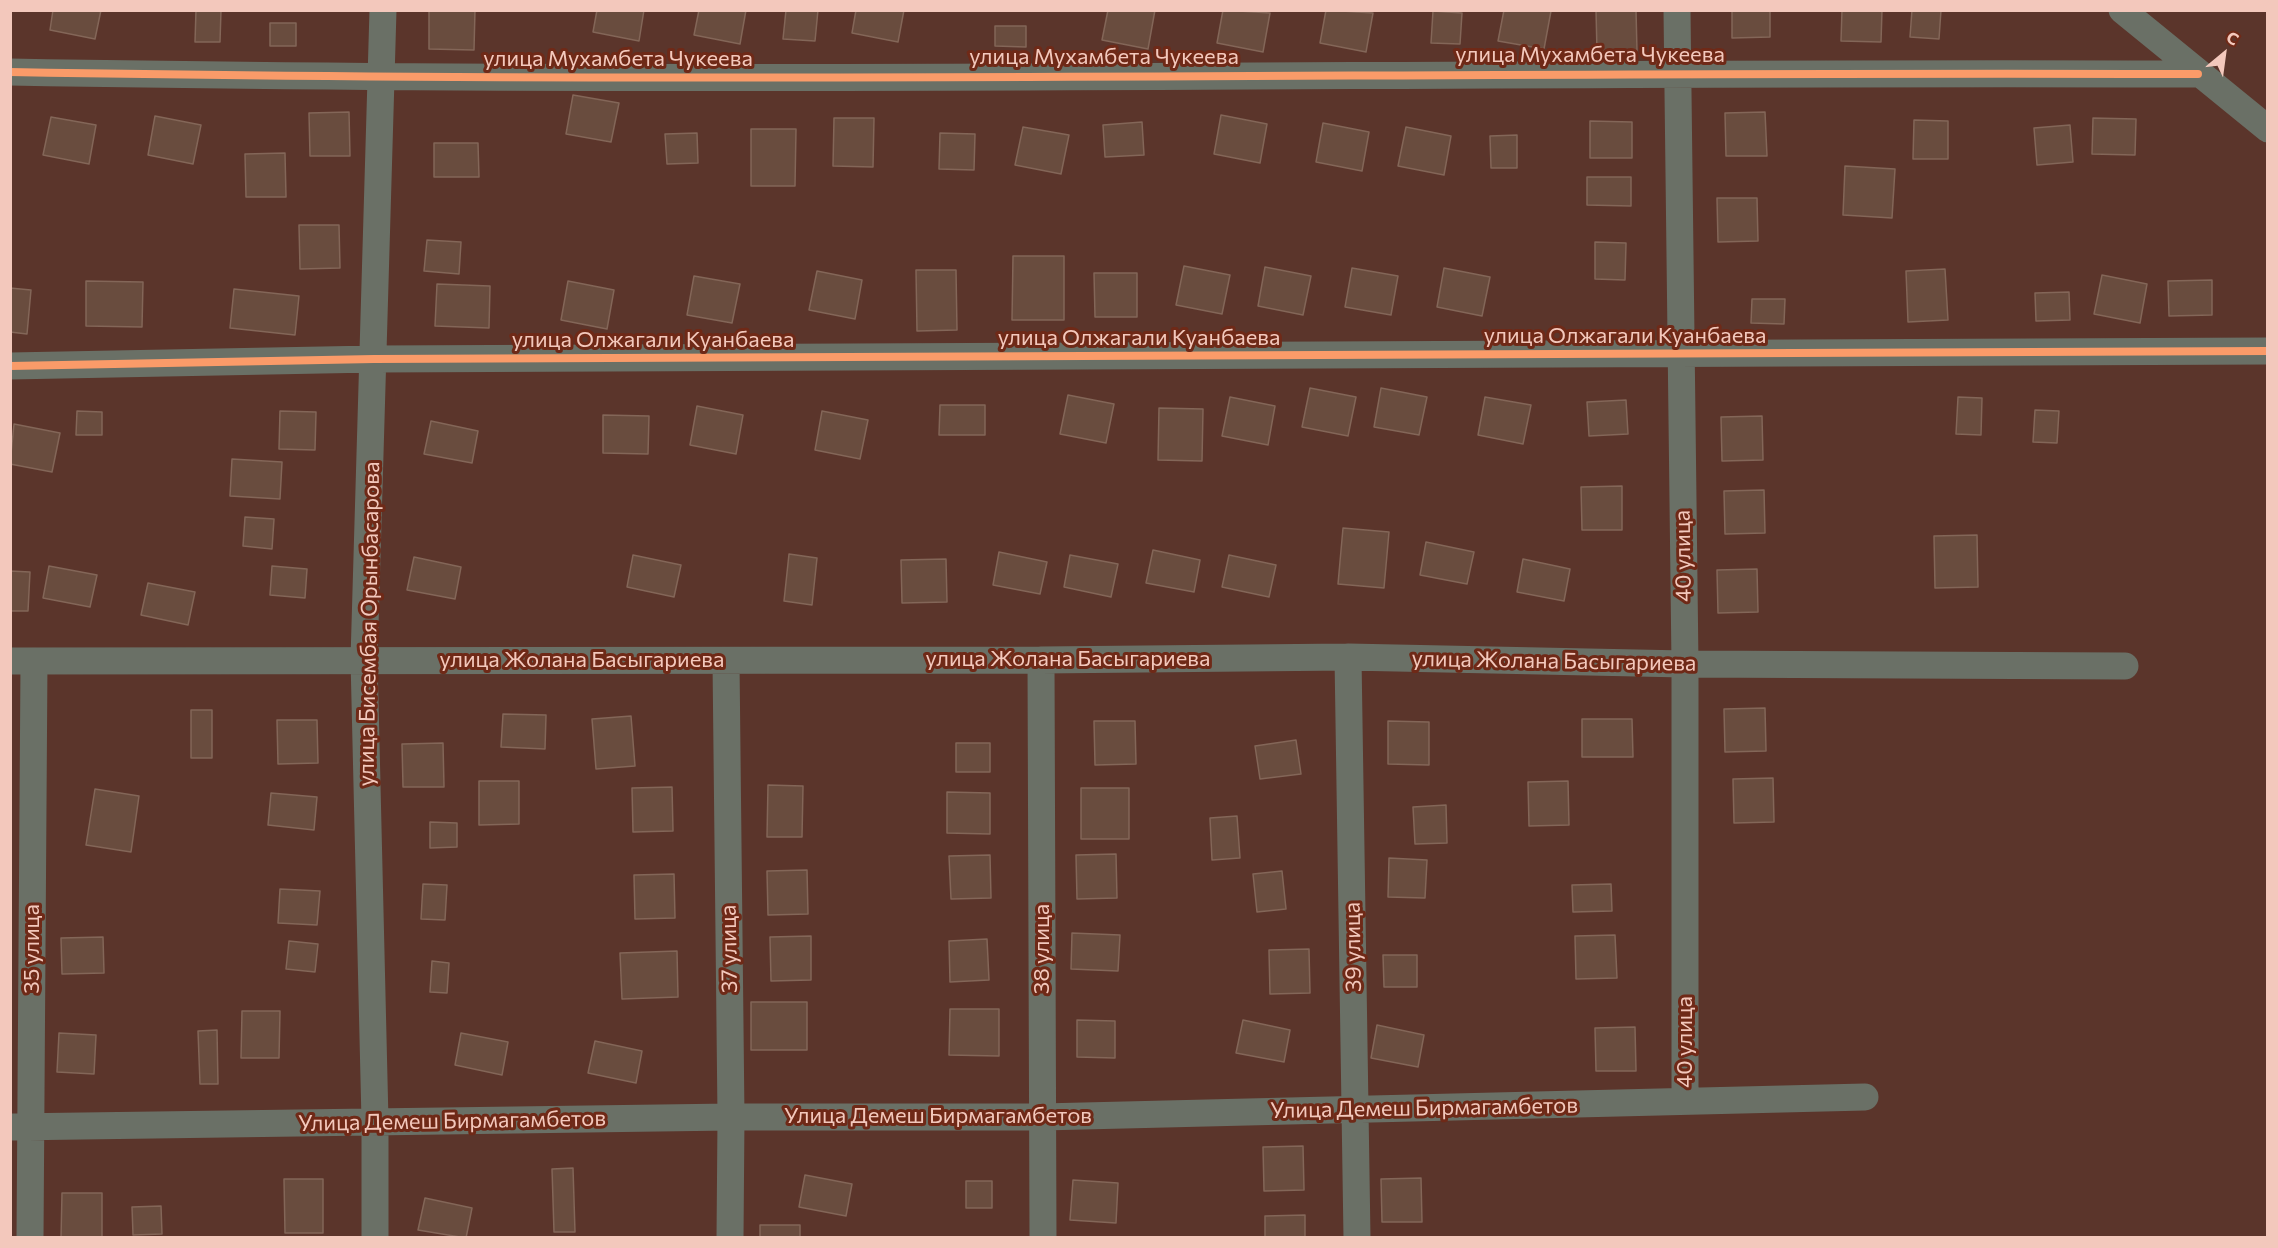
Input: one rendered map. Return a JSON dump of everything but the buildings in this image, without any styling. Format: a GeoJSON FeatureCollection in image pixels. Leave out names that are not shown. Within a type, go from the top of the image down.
{"type":"FeatureCollection","features":[{"type":"Feature","properties":{"kind":"street","name":"улица Бисембая Орынбасарова"},"geometry":{"type":"LineString","coordinates":[[375,1238],[375,1121],[364,660],[383,10]]}},
{"type":"Feature","properties":{"kind":"street","name":"40 улица"},"geometry":{"type":"LineString","coordinates":[[1677,10],[1684,664],[1685,1101]]}},
{"type":"Feature","properties":{"kind":"street"},"geometry":{"type":"LineString","coordinates":[[2122,10],[2268,129]]}},
{"type":"Feature","properties":{"kind":"street","name":"улица Мухамбета Чукеева"},"geometry":{"type":"LineString","coordinates":[[10,72],[382,79],[1678,72],[2198,74]]}},
{"type":"Feature","properties":{"kind":"street","name":"улица Олжагали Куанбаева"},"geometry":{"type":"LineString","coordinates":[[10,366],[374,359],[2268,351]]}},
{"type":"Feature","properties":{"kind":"street","name":"улица Жолана Басыгариева"},"geometry":{"type":"LineString","coordinates":[[22,661],[726,661],[1348,657],[1684,664],[2125,666]]}},
{"type":"Feature","properties":{"kind":"street","name":"39 улица"},"geometry":{"type":"LineString","coordinates":[[1348,657],[1357,1238]]}},
{"type":"Feature","properties":{"kind":"street","name":"38 улица"},"geometry":{"type":"LineString","coordinates":[[1041,660],[1043,1238]]}},
{"type":"Feature","properties":{"kind":"street","name":"35 улица"},"geometry":{"type":"LineString","coordinates":[[22,661],[21,1126],[30,1238]]}},
{"type":"Feature","properties":{"kind":"street","name":"37 улица"},"geometry":{"type":"LineString","coordinates":[[726,661],[731,1117],[730,1238]]}},
{"type":"Feature","properties":{"kind":"street","name":"Улица Демеш Бирмагамбетов"},"geometry":{"type":"LineString","coordinates":[[21,1126],[731,1117],[1042,1117],[1865,1097]]}},
{"type":"Feature","properties":{"kind":"cycle path"},"geometry":{"type":"LineString","coordinates":[[10,72],[284,76],[831,78],[2198,74]]}},
{"type":"Feature","properties":{"kind":"cycle path"},"geometry":{"type":"LineString","coordinates":[[10,366],[374,359],[2268,351]]}}]}
